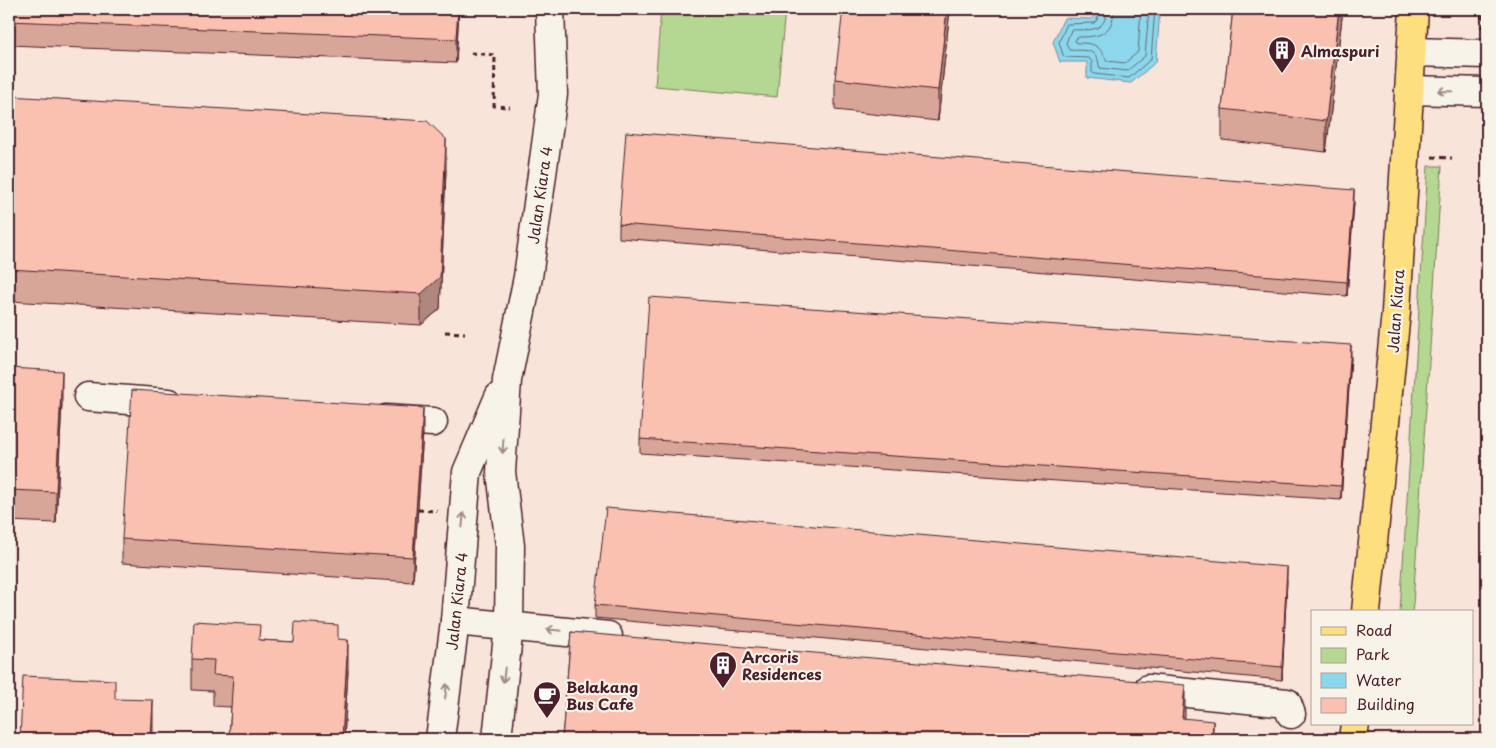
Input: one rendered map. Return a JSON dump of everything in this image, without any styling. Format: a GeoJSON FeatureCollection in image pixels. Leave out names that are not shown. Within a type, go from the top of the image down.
{"type":"FeatureCollection","features":[{"type":"Feature","properties":{"kind":"main road","name":"Jalan Kiara"},"geometry":{"type":"LineString","coordinates":[[1366,610],[1396,312],[1414,9]]}},
{"type":"Feature","properties":{"kind":"main road"},"geometry":{"type":"LineString","coordinates":[[1353,739],[1355,726]]}},
{"type":"Feature","properties":{"kind":"street","name":"Jalan Kiara 4"},"geometry":{"type":"LineString","coordinates":[[497,739],[509,626],[510,546],[501,472],[506,380],[528,277],[553,94],[550,9]]}},
{"type":"Feature","properties":{"kind":"street"},"geometry":{"type":"LineString","coordinates":[[1411,52],[1487,54]]}},
{"type":"Feature","properties":{"kind":"street"},"geometry":{"type":"LineString","coordinates":[[1409,90],[1487,92]]}},
{"type":"Feature","properties":{"kind":"street","name":"Jalan Kiara 4"},"geometry":{"type":"LineString","coordinates":[[440,739],[455,620],[467,472],[506,380]]}},
{"type":"Feature","properties":{"kind":"street"},"geometry":{"type":"LineString","coordinates":[[88,397],[197,405]]}},
{"type":"Feature","properties":{"kind":"street"},"geometry":{"type":"LineString","coordinates":[[364,417],[433,422]]}},
{"type":"Feature","properties":{"kind":"street"},"geometry":{"type":"LineString","coordinates":[[455,620],[633,638]]}},
{"type":"Feature","properties":{"kind":"street"},"geometry":{"type":"LineString","coordinates":[[1121,694],[1302,714]]}},
{"type":"Feature","properties":{"kind":"path"},"geometry":{"type":"LineString","coordinates":[[471,53],[495,55],[494,106],[510,107]]}},
{"type":"Feature","properties":{"kind":"path"},"geometry":{"type":"LineString","coordinates":[[445,332],[465,333]]}},
{"type":"Feature","properties":{"kind":"path"},"geometry":{"type":"LineString","coordinates":[[418,510],[437,511]]}},
{"type":"Feature","properties":{"kind":"green space"},"geometry":{"type":"Polygon","coordinates":[[[661,9],[785,9],[777,97],[655,86],[661,9]]]}},
{"type":"Feature","properties":{"kind":"green space"},"geometry":{"type":"Polygon","coordinates":[[[1428,166],[1442,166],[1413,604],[1412,610],[1400,610],[1428,166]]]}},
{"type":"Feature","properties":{"kind":"water"},"geometry":{"type":"Polygon","coordinates":[[[1096,9],[1160,9],[1156,62],[1131,83],[1087,78],[1087,62],[1060,62],[1053,42],[1064,18],[1092,19],[1096,9]]]}},
{"type":"Feature","properties":{"kind":"building"},"geometry":{"type":"Polygon","coordinates":[[[9,9],[458,9],[456,39],[9,21],[9,9]]]}},
{"type":"Feature","properties":{"kind":"building"},"geometry":{"type":"Polygon","coordinates":[[[843,9],[947,9],[938,90],[835,79],[843,9]]]}},
{"type":"Feature","properties":{"kind":"building","name":"Almaspuri"},"geometry":{"type":"Polygon","coordinates":[[[1233,9],[1339,9],[1326,121],[1222,109],[1233,9]]]}},
{"type":"Feature","properties":{"kind":"building"},"geometry":{"type":"Polygon","coordinates":[[[9,96],[427,121],[446,139],[440,277],[421,294],[9,269],[9,96]]]}},
{"type":"Feature","properties":{"kind":"building"},"geometry":{"type":"Polygon","coordinates":[[[626,132],[1354,190],[1347,282],[619,224],[626,132]]]}},
{"type":"Feature","properties":{"kind":"building"},"geometry":{"type":"Polygon","coordinates":[[[649,297],[1351,345],[1341,486],[640,439],[649,297]]]}},
{"type":"Feature","properties":{"kind":"building"},"geometry":{"type":"Polygon","coordinates":[[[9,368],[62,371],[56,492],[9,490],[9,368]]]}},
{"type":"Feature","properties":{"kind":"building"},"geometry":{"type":"Polygon","coordinates":[[[132,390],[423,408],[413,557],[122,539],[132,390]]]}},
{"type":"Feature","properties":{"kind":"building"},"geometry":{"type":"Polygon","coordinates":[[[606,508],[1287,567],[1282,667],[595,605],[606,508]]]}},
{"type":"Feature","properties":{"kind":"building"},"geometry":{"type":"Polygon","coordinates":[[[194,621],[260,625],[259,640],[294,642],[295,622],[338,625],[338,639],[348,640],[342,739],[229,739],[233,676],[213,675],[214,660],[192,659],[194,621]]]}},
{"type":"Feature","properties":{"kind":"building","name":"Arcoris Residences"},"geometry":{"type":"Polygon","coordinates":[[[571,632],[1185,685],[1182,718],[1213,721],[1212,739],[787,739],[702,732],[701,739],[562,739],[571,632]]]}},
{"type":"Feature","properties":{"kind":"building"},"geometry":{"type":"Polygon","coordinates":[[[23,676],[115,680],[115,699],[153,700],[151,739],[20,739],[23,676]]]}},
{"type":"Feature","properties":{"kind":"place","name":"Almaspuri"},"geometry":{"type":"Point","coordinates":[1282,74]}},
{"type":"Feature","properties":{"kind":"place","name":"Arcoris Residences"},"geometry":{"type":"Point","coordinates":[723,689]}},
{"type":"Feature","properties":{"kind":"place","name":"Belakang Bus Cafe"},"geometry":{"type":"Point","coordinates":[547,719]}}]}
